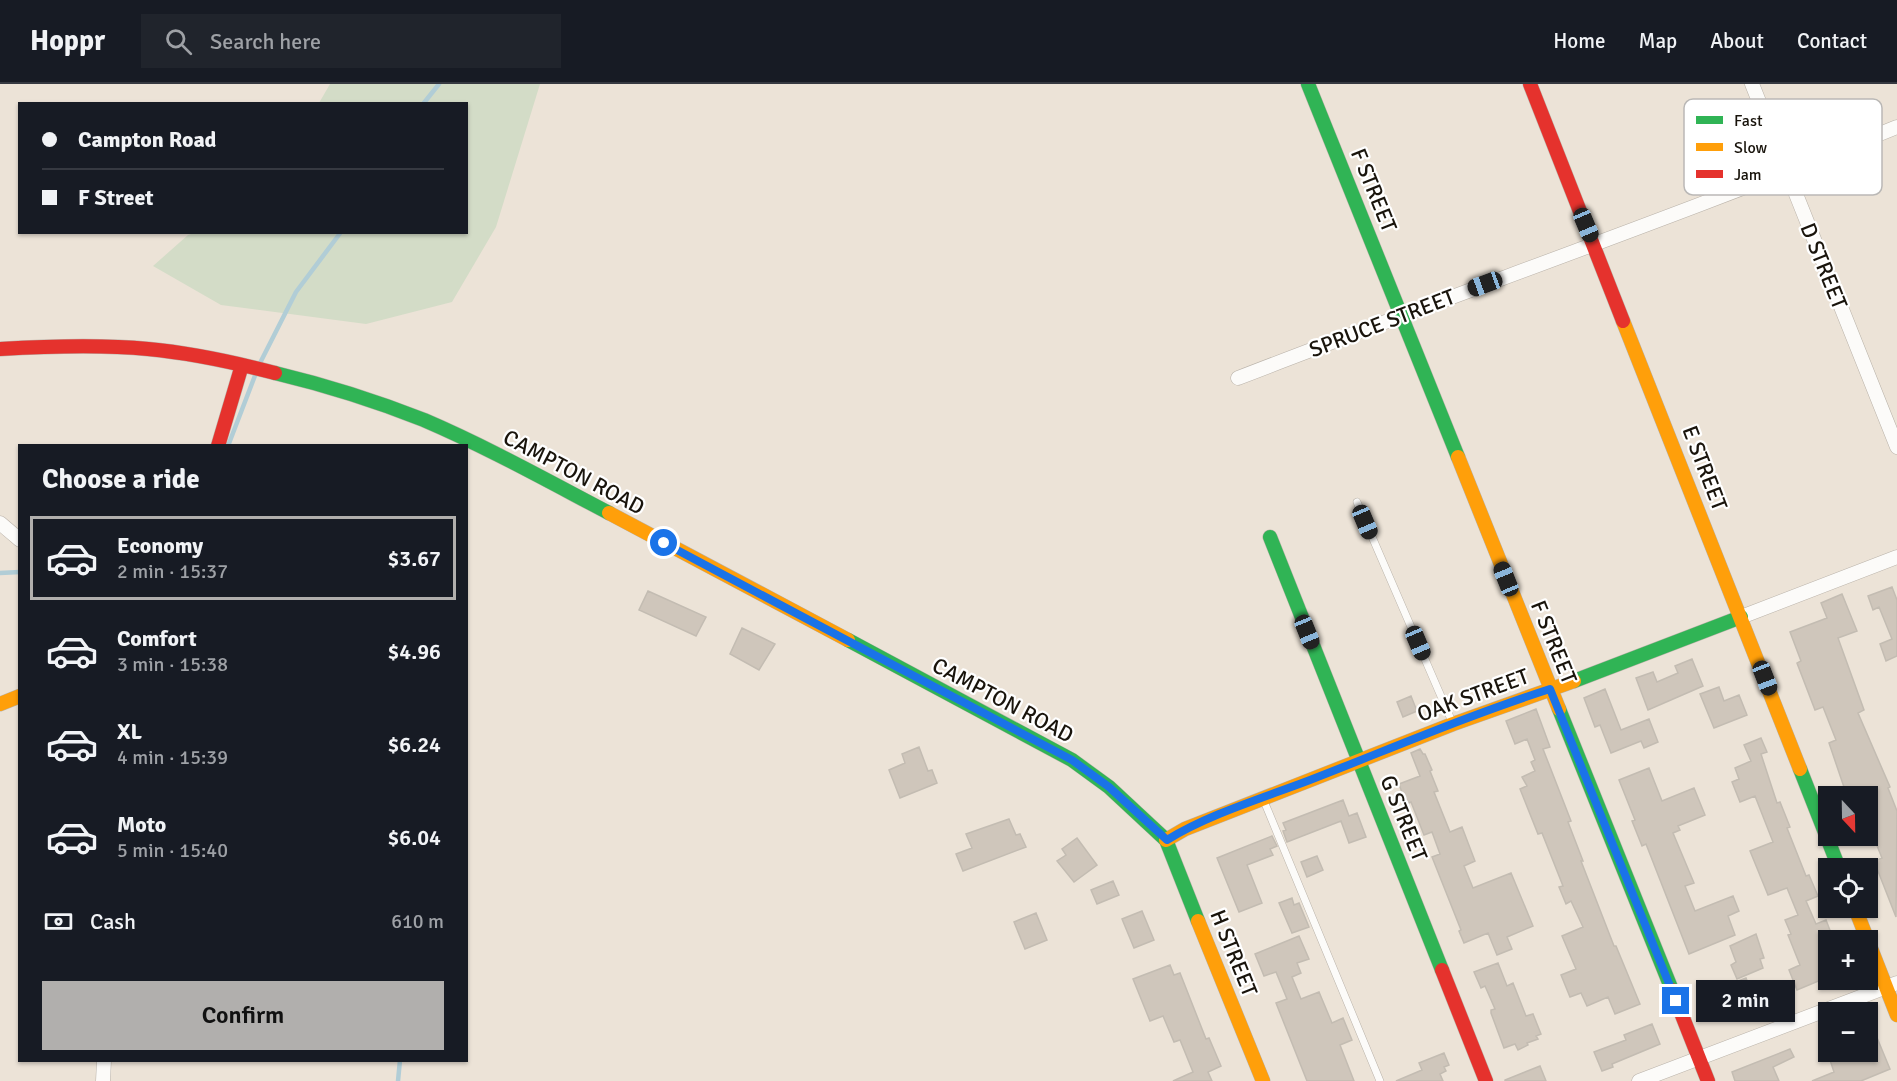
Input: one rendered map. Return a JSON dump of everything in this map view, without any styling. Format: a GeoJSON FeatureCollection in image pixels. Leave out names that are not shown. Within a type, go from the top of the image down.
{"type":"FeatureCollection","features":[{"type":"Feature","properties":{"kind":"street","name":"F STREET"},"geometry":{"type":"LineString","coordinates":[[1308,84],[1708,1081]]}},
{"type":"Feature","properties":{"kind":"street","name":"E STREET"},"geometry":{"type":"LineString","coordinates":[[1530,84],[1835,858]]}},
{"type":"Feature","properties":{"kind":"street","name":"D STREET"},"geometry":{"type":"LineString","coordinates":[[1752,84],[1758,99]]}},
{"type":"Feature","properties":{"kind":"street","name":"SPRUCE STREET"},"geometry":{"type":"LineString","coordinates":[[1882,133],[1897,127]]}},
{"type":"Feature","properties":{"kind":"street","name":"SPRUCE STREET"},"geometry":{"type":"LineString","coordinates":[[1238,378],[1726,195]]}},
{"type":"Feature","properties":{"kind":"street","name":"D STREET"},"geometry":{"type":"LineString","coordinates":[[1796,195],[1897,447]]}},
{"type":"Feature","properties":{"kind":"street","name":"CAMPTON ROAD"},"geometry":{"type":"LineString","coordinates":[[0,348],[47,346],[149,349],[242,365],[304,381],[400,411],[430,423],[517,464],[1072,760],[1109,787],[1167,840]]}},
{"type":"Feature","properties":{"kind":"street"},"geometry":{"type":"LineString","coordinates":[[219,444],[242,365]]}},
{"type":"Feature","properties":{"kind":"street"},"geometry":{"type":"LineString","coordinates":[[0,523],[18,538]]}},
{"type":"Feature","properties":{"kind":"street","name":"G STREET"},"geometry":{"type":"LineString","coordinates":[[1270,537],[1486,1081]]}},
{"type":"Feature","properties":{"kind":"street","name":"OAK STREET"},"geometry":{"type":"LineString","coordinates":[[1167,840],[1185,829],[1453,724],[1573,682],[1897,557]]}},
{"type":"Feature","properties":{"kind":"street"},"geometry":{"type":"LineString","coordinates":[[0,704],[18,697]]}},
{"type":"Feature","properties":{"kind":"street","name":"H STREET"},"geometry":{"type":"LineString","coordinates":[[1167,840],[1263,1081]]}},
{"type":"Feature","properties":{"kind":"street"},"geometry":{"type":"LineString","coordinates":[[1860,918],[1892,985],[1897,1015]]}},
{"type":"Feature","properties":{"kind":"street"},"geometry":{"type":"LineString","coordinates":[[1639,1081],[1892,985]]}},
{"type":"Feature","properties":{"kind":"street"},"geometry":{"type":"LineString","coordinates":[[103,1081],[105,1062]]}},
{"type":"Feature","properties":{"kind":"lane"},"geometry":{"type":"LineString","coordinates":[[1357,502],[1453,724]]}},
{"type":"Feature","properties":{"kind":"lane"},"geometry":{"type":"LineString","coordinates":[[1263,798],[1380,1081]]}},
{"type":"Feature","properties":{"kind":"green space"},"geometry":{"type":"Polygon","coordinates":[[[330,84],[540,84],[496,227],[452,302],[366,324],[221,305],[153,266],[191,234],[468,234],[468,102],[320,102],[330,84]]]}},
{"type":"Feature","properties":{"kind":"building"},"geometry":{"type":"Polygon","coordinates":[[[1892,587],[1897,600],[1897,656],[1886,661],[1880,644],[1892,639],[1879,607],[1873,610],[1868,596],[1892,587]]]}},
{"type":"Feature","properties":{"kind":"building"},"geometry":{"type":"Polygon","coordinates":[[[648,591],[706,617],[696,636],[639,610],[648,591]]]}},
{"type":"Feature","properties":{"kind":"building"},"geometry":{"type":"Polygon","coordinates":[[[1842,594],[1857,631],[1838,638],[1864,710],[1858,713],[1890,787],[1888,788],[1897,811],[1896,917],[1878,871],[1878,860],[1882,858],[1877,846],[1878,786],[1844,786],[1829,743],[1836,740],[1823,707],[1815,710],[1797,663],[1801,661],[1790,632],[1827,618],[1821,603],[1842,594]]]}},
{"type":"Feature","properties":{"kind":"building"},"geometry":{"type":"Polygon","coordinates":[[[742,628],[775,644],[759,670],[730,654],[742,628]]]}},
{"type":"Feature","properties":{"kind":"building"},"geometry":{"type":"Polygon","coordinates":[[[1692,659],[1703,686],[1648,710],[1636,678],[1653,672],[1657,682],[1678,673],[1675,666],[1692,659]]]}},
{"type":"Feature","properties":{"kind":"building"},"geometry":{"type":"Polygon","coordinates":[[[1719,687],[1724,701],[1739,695],[1747,715],[1714,728],[1700,694],[1719,687]]]}},
{"type":"Feature","properties":{"kind":"building"},"geometry":{"type":"Polygon","coordinates":[[[1605,689],[1621,730],[1649,719],[1658,742],[1644,748],[1641,741],[1611,753],[1600,725],[1595,727],[1584,698],[1605,689]]]}},
{"type":"Feature","properties":{"kind":"building"},"geometry":{"type":"Polygon","coordinates":[[[1411,696],[1417,711],[1403,717],[1397,702],[1411,696]]]}},
{"type":"Feature","properties":{"kind":"building"},"geometry":{"type":"Polygon","coordinates":[[[1536,709],[1550,747],[1543,749],[1571,821],[1568,822],[1583,861],[1581,861],[1614,946],[1616,946],[1640,1004],[1615,1014],[1608,997],[1587,1006],[1581,993],[1570,997],[1561,975],[1576,969],[1562,936],[1583,927],[1571,901],[1566,904],[1559,887],[1563,886],[1542,833],[1538,834],[1520,789],[1527,786],[1522,777],[1535,771],[1531,762],[1535,760],[1527,739],[1515,744],[1506,721],[1536,709]]]}},
{"type":"Feature","properties":{"kind":"building"},"geometry":{"type":"Polygon","coordinates":[[[1761,738],[1767,752],[1761,754],[1777,803],[1780,802],[1790,827],[1787,828],[1806,876],[1809,875],[1818,896],[1806,901],[1816,924],[1826,920],[1830,930],[1818,930],[1818,981],[1797,990],[1789,970],[1800,965],[1788,935],[1791,934],[1785,920],[1798,915],[1787,888],[1768,895],[1750,851],[1773,842],[1755,796],[1740,802],[1732,782],[1739,779],[1735,768],[1751,761],[1744,745],[1761,738]]]}},
{"type":"Feature","properties":{"kind":"building"},"geometry":{"type":"Polygon","coordinates":[[[919,747],[928,771],[932,770],[937,783],[900,798],[889,770],[905,763],[902,754],[919,747]]]}},
{"type":"Feature","properties":{"kind":"building"},"geometry":{"type":"Polygon","coordinates":[[[1420,749],[1425,754],[1432,770],[1430,771],[1438,791],[1434,792],[1450,832],[1462,827],[1475,861],[1464,866],[1473,888],[1511,873],[1533,926],[1507,937],[1512,949],[1497,955],[1488,933],[1464,943],[1432,857],[1440,854],[1432,832],[1424,835],[1411,802],[1406,804],[1399,784],[1420,776],[1411,753],[1420,749]]]}},
{"type":"Feature","properties":{"kind":"building"},"geometry":{"type":"Polygon","coordinates":[[[1649,768],[1662,801],[1694,788],[1705,815],[1678,826],[1680,830],[1673,833],[1694,883],[1685,886],[1695,911],[1733,896],[1739,911],[1728,916],[1735,935],[1689,954],[1646,844],[1642,846],[1632,821],[1635,820],[1619,780],[1649,768]]]}},
{"type":"Feature","properties":{"kind":"building"},"geometry":{"type":"Polygon","coordinates":[[[1343,800],[1349,816],[1357,813],[1366,837],[1349,843],[1341,821],[1287,842],[1283,823],[1343,800]]]}},
{"type":"Feature","properties":{"kind":"building"},"geometry":{"type":"Polygon","coordinates":[[[1009,819],[1016,835],[1020,834],[1026,847],[963,871],[956,854],[972,848],[966,834],[1009,819]]]}},
{"type":"Feature","properties":{"kind":"building"},"geometry":{"type":"Polygon","coordinates":[[[1272,836],[1277,846],[1270,849],[1273,855],[1247,865],[1262,903],[1239,912],[1217,858],[1272,836]]]}},
{"type":"Feature","properties":{"kind":"building"},"geometry":{"type":"Polygon","coordinates":[[[1077,838],[1097,865],[1074,882],[1057,861],[1066,855],[1062,849],[1077,838]]]}},
{"type":"Feature","properties":{"kind":"building"},"geometry":{"type":"Polygon","coordinates":[[[1317,856],[1323,870],[1307,877],[1301,862],[1317,856]]]}},
{"type":"Feature","properties":{"kind":"building"},"geometry":{"type":"Polygon","coordinates":[[[1113,881],[1119,895],[1097,904],[1091,890],[1113,881]]]}},
{"type":"Feature","properties":{"kind":"building"},"geometry":{"type":"Polygon","coordinates":[[[1292,898],[1294,905],[1299,903],[1309,927],[1292,933],[1279,903],[1292,898]]]}},
{"type":"Feature","properties":{"kind":"building"},"geometry":{"type":"Polygon","coordinates":[[[1142,911],[1154,940],[1134,948],[1122,919],[1142,911]]]}},
{"type":"Feature","properties":{"kind":"building"},"geometry":{"type":"Polygon","coordinates":[[[1036,913],[1047,940],[1025,949],[1014,922],[1036,913]]]}},
{"type":"Feature","properties":{"kind":"building"},"geometry":{"type":"Polygon","coordinates":[[[1756,934],[1764,958],[1760,959],[1763,968],[1737,979],[1731,965],[1736,962],[1730,946],[1756,934]]]}},
{"type":"Feature","properties":{"kind":"building"},"geometry":{"type":"Polygon","coordinates":[[[1299,936],[1309,959],[1297,963],[1301,973],[1292,977],[1301,999],[1319,992],[1332,1023],[1343,1018],[1352,1040],[1340,1045],[1354,1081],[1307,1081],[1276,1003],[1287,999],[1276,972],[1264,976],[1255,954],[1299,936]]]}},
{"type":"Feature","properties":{"kind":"building"},"geometry":{"type":"Polygon","coordinates":[[[1498,963],[1507,986],[1513,983],[1526,1016],[1533,1014],[1541,1034],[1536,1036],[1538,1039],[1518,1050],[1515,1044],[1504,1048],[1491,1013],[1491,1010],[1495,1009],[1485,986],[1481,988],[1474,972],[1498,963]]]}},
{"type":"Feature","properties":{"kind":"building"},"geometry":{"type":"Polygon","coordinates":[[[1170,965],[1174,975],[1180,973],[1206,1039],[1209,1038],[1221,1066],[1208,1072],[1212,1081],[1173,1081],[1193,1072],[1180,1040],[1174,1042],[1163,1016],[1150,1021],[1133,979],[1170,965]]]}},
{"type":"Feature","properties":{"kind":"building"},"geometry":{"type":"Polygon","coordinates":[[[1746,978],[1755,1001],[1776,992],[1781,1004],[1757,1014],[1753,1006],[1732,1014],[1731,1009],[1718,1014],[1711,997],[1724,991],[1723,987],[1746,978]]]}},
{"type":"Feature","properties":{"kind":"building"},"geometry":{"type":"Polygon","coordinates":[[[1652,1024],[1660,1044],[1612,1064],[1613,1067],[1602,1071],[1594,1052],[1626,1040],[1624,1035],[1652,1024]]]}},
{"type":"Feature","properties":{"kind":"building"},"geometry":{"type":"Polygon","coordinates":[[[1878,1040],[1890,1069],[1861,1081],[1812,1081],[1834,1072],[1831,1062],[1878,1062],[1878,1040]]]}},
{"type":"Feature","properties":{"kind":"building"},"geometry":{"type":"Polygon","coordinates":[[[1790,1049],[1794,1057],[1773,1067],[1779,1081],[1735,1081],[1732,1072],[1790,1049]]]}},
{"type":"Feature","properties":{"kind":"building"},"geometry":{"type":"Polygon","coordinates":[[[1444,1053],[1449,1065],[1444,1067],[1446,1071],[1440,1074],[1443,1081],[1396,1081],[1422,1070],[1419,1063],[1444,1053]]]}},
{"type":"Feature","properties":{"kind":"building"},"geometry":{"type":"Polygon","coordinates":[[[1540,1066],[1546,1081],[1505,1081],[1505,1080],[1540,1066]]]}},
{"type":"Feature","properties":{"kind":"waterway"},"geometry":{"type":"LineString","coordinates":[[425,102],[439,84]]}},
{"type":"Feature","properties":{"kind":"waterway"},"geometry":{"type":"LineString","coordinates":[[259,365],[296,292],[340,234]]}},
{"type":"Feature","properties":{"kind":"waterway"},"geometry":{"type":"LineString","coordinates":[[229,444],[256,373]]}},
{"type":"Feature","properties":{"kind":"waterway"},"geometry":{"type":"LineString","coordinates":[[0,573],[18,572]]}},
{"type":"Feature","properties":{"kind":"waterway"},"geometry":{"type":"LineString","coordinates":[[398,1081],[400,1062]]}},
{"type":"Feature","properties":{"kind":"traffic: fast"},"geometry":{"type":"LineString","coordinates":[[1308,84],[1458,457]]}},
{"type":"Feature","properties":{"kind":"traffic: fast"},"geometry":{"type":"LineString","coordinates":[[275,373],[388,406],[448,430],[609,513]]}},
{"type":"Feature","properties":{"kind":"traffic: fast"},"geometry":{"type":"LineString","coordinates":[[1270,537],[1442,970]]}},
{"type":"Feature","properties":{"kind":"traffic: fast"},"geometry":{"type":"LineString","coordinates":[[1574,681],[1741,617]]}},
{"type":"Feature","properties":{"kind":"traffic: fast"},"geometry":{"type":"LineString","coordinates":[[848,640],[1072,760],[1109,787],[1166,840],[1198,921]]}},
{"type":"Feature","properties":{"kind":"traffic: fast"},"geometry":{"type":"LineString","coordinates":[[1559,709],[1672,990]]}},
{"type":"Feature","properties":{"kind":"traffic: fast"},"geometry":{"type":"LineString","coordinates":[[1800,769],[1835,858]]}},
{"type":"Feature","properties":{"kind":"traffic: slow"},"geometry":{"type":"LineString","coordinates":[[1623,321],[1800,769]]}},
{"type":"Feature","properties":{"kind":"traffic: slow"},"geometry":{"type":"LineString","coordinates":[[1458,457],[1559,709]]}},
{"type":"Feature","properties":{"kind":"traffic: slow"},"geometry":{"type":"LineString","coordinates":[[609,513],[848,640]]}},
{"type":"Feature","properties":{"kind":"traffic: slow"},"geometry":{"type":"LineString","coordinates":[[1166,840],[1185,829],[1453,724],[1574,681]]}},
{"type":"Feature","properties":{"kind":"traffic: slow"},"geometry":{"type":"LineString","coordinates":[[0,704],[18,697]]}},
{"type":"Feature","properties":{"kind":"traffic: slow"},"geometry":{"type":"LineString","coordinates":[[1859,918],[1897,1015]]}},
{"type":"Feature","properties":{"kind":"traffic: slow"},"geometry":{"type":"LineString","coordinates":[[1198,921],[1263,1081]]}},
{"type":"Feature","properties":{"kind":"traffic: jam"},"geometry":{"type":"LineString","coordinates":[[1530,84],[1623,321]]}},
{"type":"Feature","properties":{"kind":"traffic: jam"},"geometry":{"type":"LineString","coordinates":[[0,349],[74,346],[148,349],[212,358],[275,373]]}},
{"type":"Feature","properties":{"kind":"traffic: jam"},"geometry":{"type":"LineString","coordinates":[[219,444],[242,365]]}},
{"type":"Feature","properties":{"kind":"traffic: jam"},"geometry":{"type":"LineString","coordinates":[[1442,970],[1486,1081]]}},
{"type":"Feature","properties":{"kind":"traffic: jam"},"geometry":{"type":"LineString","coordinates":[[1672,990],[1708,1081]]}},
{"type":"Feature","properties":{"kind":"route"},"geometry":{"type":"LineString","coordinates":[[664,543],[1072,760],[1109,787],[1167,840],[1185,829],[1243,806],[1453,724],[1550,689],[1676,1001]]}}]}
